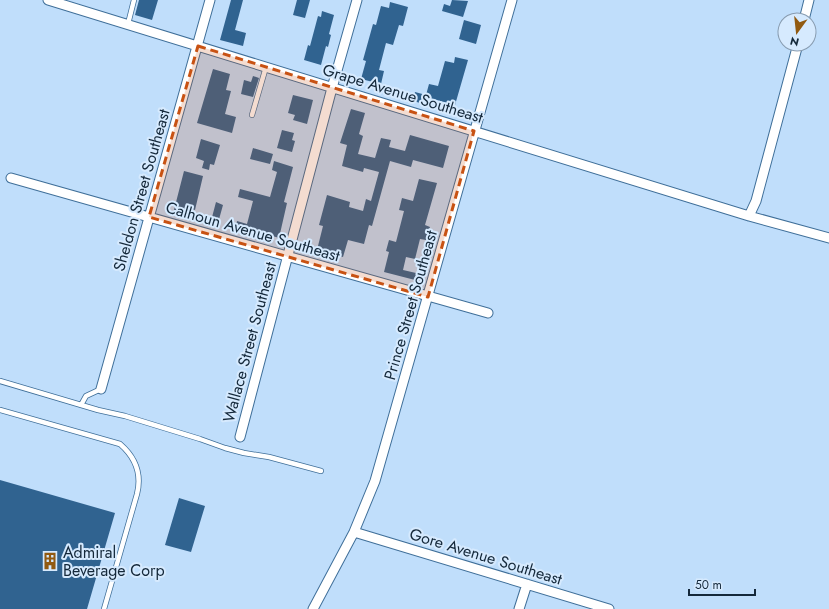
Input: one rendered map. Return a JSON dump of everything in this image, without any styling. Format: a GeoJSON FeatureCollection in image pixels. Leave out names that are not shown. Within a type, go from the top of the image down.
{"type":"FeatureCollection","features":[{"type":"Feature","properties":{"kind":"street","name":"Grape Avenue Southeast"},"geometry":{"type":"LineString","coordinates":[[48,0],[60,2],[332,88],[748,216],[829,238]]}},
{"type":"Feature","properties":{"kind":"street","name":"Sheldon Street Southeast"},"geometry":{"type":"LineString","coordinates":[[101,389],[210,0]]}},
{"type":"Feature","properties":{"kind":"street","name":"Wallace Street Southeast"},"geometry":{"type":"LineString","coordinates":[[240,437],[332,88],[357,0]]}},
{"type":"Feature","properties":{"kind":"street","name":"Prince Street Southeast"},"geometry":{"type":"LineString","coordinates":[[312,609],[354,532],[379,468],[512,0]]}},
{"type":"Feature","properties":{"kind":"street"},"geometry":{"type":"LineString","coordinates":[[806,12],[809,0]]}},
{"type":"Feature","properties":{"kind":"street"},"geometry":{"type":"LineString","coordinates":[[748,216],[756,201],[796,52]]}},
{"type":"Feature","properties":{"kind":"street","name":"Calhoun Avenue Southeast"},"geometry":{"type":"LineString","coordinates":[[11,178],[488,313]]}},
{"type":"Feature","properties":{"kind":"street","name":"Gore Avenue Southeast"},"geometry":{"type":"LineString","coordinates":[[354,532],[609,609]]}},
{"type":"Feature","properties":{"kind":"street"},"geometry":{"type":"LineString","coordinates":[[519,609],[527,584]]}},
{"type":"Feature","properties":{"kind":"lane"},"geometry":{"type":"LineString","coordinates":[[128,24],[134,0]]}},
{"type":"Feature","properties":{"kind":"lane"},"geometry":{"type":"LineString","coordinates":[[252,115],[266,67]]}},
{"type":"Feature","properties":{"kind":"lane"},"geometry":{"type":"LineString","coordinates":[[0,381],[81,405],[125,416],[225,448],[269,457],[321,471]]}},
{"type":"Feature","properties":{"kind":"lane"},"geometry":{"type":"LineString","coordinates":[[81,405],[86,396],[101,389]]}},
{"type":"Feature","properties":{"kind":"lane"},"geometry":{"type":"LineString","coordinates":[[0,410],[120,444],[128,450],[136,465],[139,478],[137,494],[104,609]]}},
{"type":"Feature","properties":{"kind":"highlighted area"},"geometry":{"type":"Polygon","coordinates":[[[198,46],[474,131],[428,297],[149,217],[198,46]]]}},
{"type":"Feature","properties":{"kind":"building"},"geometry":{"type":"Polygon","coordinates":[[[139,0],[158,0],[152,20],[135,15],[139,0]]]}},
{"type":"Feature","properties":{"kind":"building"},"geometry":{"type":"Polygon","coordinates":[[[231,0],[243,0],[235,30],[246,33],[243,46],[220,40],[231,0]]]}},
{"type":"Feature","properties":{"kind":"building"},"geometry":{"type":"Polygon","coordinates":[[[297,0],[310,0],[305,18],[293,15],[297,0]]]}},
{"type":"Feature","properties":{"kind":"building"},"geometry":{"type":"Polygon","coordinates":[[[452,0],[468,1],[463,17],[442,11],[444,4],[450,6],[452,0]]]}},
{"type":"Feature","properties":{"kind":"building"},"geometry":{"type":"Polygon","coordinates":[[[390,2],[408,7],[403,26],[399,25],[393,45],[386,43],[379,70],[384,71],[381,84],[361,79],[366,61],[363,60],[373,24],[376,25],[381,6],[389,8],[390,2]]]}},
{"type":"Feature","properties":{"kind":"building"},"geometry":{"type":"Polygon","coordinates":[[[322,11],[334,15],[329,34],[331,35],[328,47],[326,46],[321,65],[304,60],[308,45],[310,46],[318,16],[321,17],[322,11]]]}},
{"type":"Feature","properties":{"kind":"building"},"geometry":{"type":"Polygon","coordinates":[[[464,20],[481,25],[476,44],[459,39],[464,20]]]}},
{"type":"Feature","properties":{"kind":"building"},"geometry":{"type":"Polygon","coordinates":[[[455,57],[468,60],[455,105],[426,97],[424,104],[413,101],[415,92],[426,95],[429,84],[438,86],[445,61],[454,63],[455,57]]]}},
{"type":"Feature","properties":{"kind":"building"},"geometry":{"type":"Polygon","coordinates":[[[213,69],[230,74],[226,90],[231,91],[225,114],[236,117],[232,133],[197,123],[213,69]]]}},
{"type":"Feature","properties":{"kind":"building"},"geometry":{"type":"Polygon","coordinates":[[[253,76],[259,78],[253,97],[241,94],[244,80],[251,82],[253,76]]]}},
{"type":"Feature","properties":{"kind":"building"},"geometry":{"type":"Polygon","coordinates":[[[293,95],[313,100],[307,124],[293,120],[295,115],[288,113],[293,95]]]}},
{"type":"Feature","properties":{"kind":"building"},"geometry":{"type":"Polygon","coordinates":[[[351,109],[365,113],[359,134],[363,136],[358,154],[375,158],[381,138],[391,140],[389,147],[405,151],[410,135],[449,146],[443,168],[413,160],[411,167],[390,161],[372,226],[369,225],[364,244],[348,240],[343,257],[317,250],[323,226],[319,225],[327,195],[350,202],[349,207],[363,211],[366,199],[371,201],[379,172],[364,168],[363,172],[342,166],[347,145],[340,143],[351,109]]]}},
{"type":"Feature","properties":{"kind":"building"},"geometry":{"type":"Polygon","coordinates":[[[282,130],[294,133],[292,140],[295,141],[292,152],[277,148],[282,130]]]}},
{"type":"Feature","properties":{"kind":"building"},"geometry":{"type":"Polygon","coordinates":[[[201,139],[220,145],[214,165],[210,164],[209,170],[202,168],[204,161],[196,158],[201,139]]]}},
{"type":"Feature","properties":{"kind":"building"},"geometry":{"type":"Polygon","coordinates":[[[253,148],[273,154],[270,164],[250,159],[253,148]]]}},
{"type":"Feature","properties":{"kind":"building"},"geometry":{"type":"Polygon","coordinates":[[[274,161],[293,167],[284,202],[287,203],[279,238],[263,233],[261,239],[235,231],[237,221],[247,224],[253,201],[238,197],[240,189],[270,197],[277,172],[272,170],[274,161]]]}},
{"type":"Feature","properties":{"kind":"building"},"geometry":{"type":"Polygon","coordinates":[[[184,171],[203,176],[195,210],[188,208],[186,213],[174,210],[184,171]]]}},
{"type":"Feature","properties":{"kind":"building"},"geometry":{"type":"Polygon","coordinates":[[[419,179],[437,183],[425,225],[430,227],[426,240],[420,239],[415,259],[406,257],[403,270],[416,273],[415,280],[384,272],[389,252],[386,251],[389,240],[396,242],[404,211],[399,210],[402,198],[413,201],[419,179]]]}},
{"type":"Feature","properties":{"kind":"building"},"geometry":{"type":"Polygon","coordinates":[[[216,202],[223,205],[218,223],[211,221],[216,202]]]}},
{"type":"Feature","properties":{"kind":"building","name":"Admiral Beverage Corp"},"geometry":{"type":"Polygon","coordinates":[[[0,480],[115,513],[87,609],[0,609],[0,480]]]}},
{"type":"Feature","properties":{"kind":"building"},"geometry":{"type":"Polygon","coordinates":[[[179,498],[205,506],[191,552],[165,545],[179,498]]]}},
{"type":"Feature","properties":{"kind":"place","name":"Admiral Beverage Corp"},"geometry":{"type":"Point","coordinates":[50,561]}}]}
